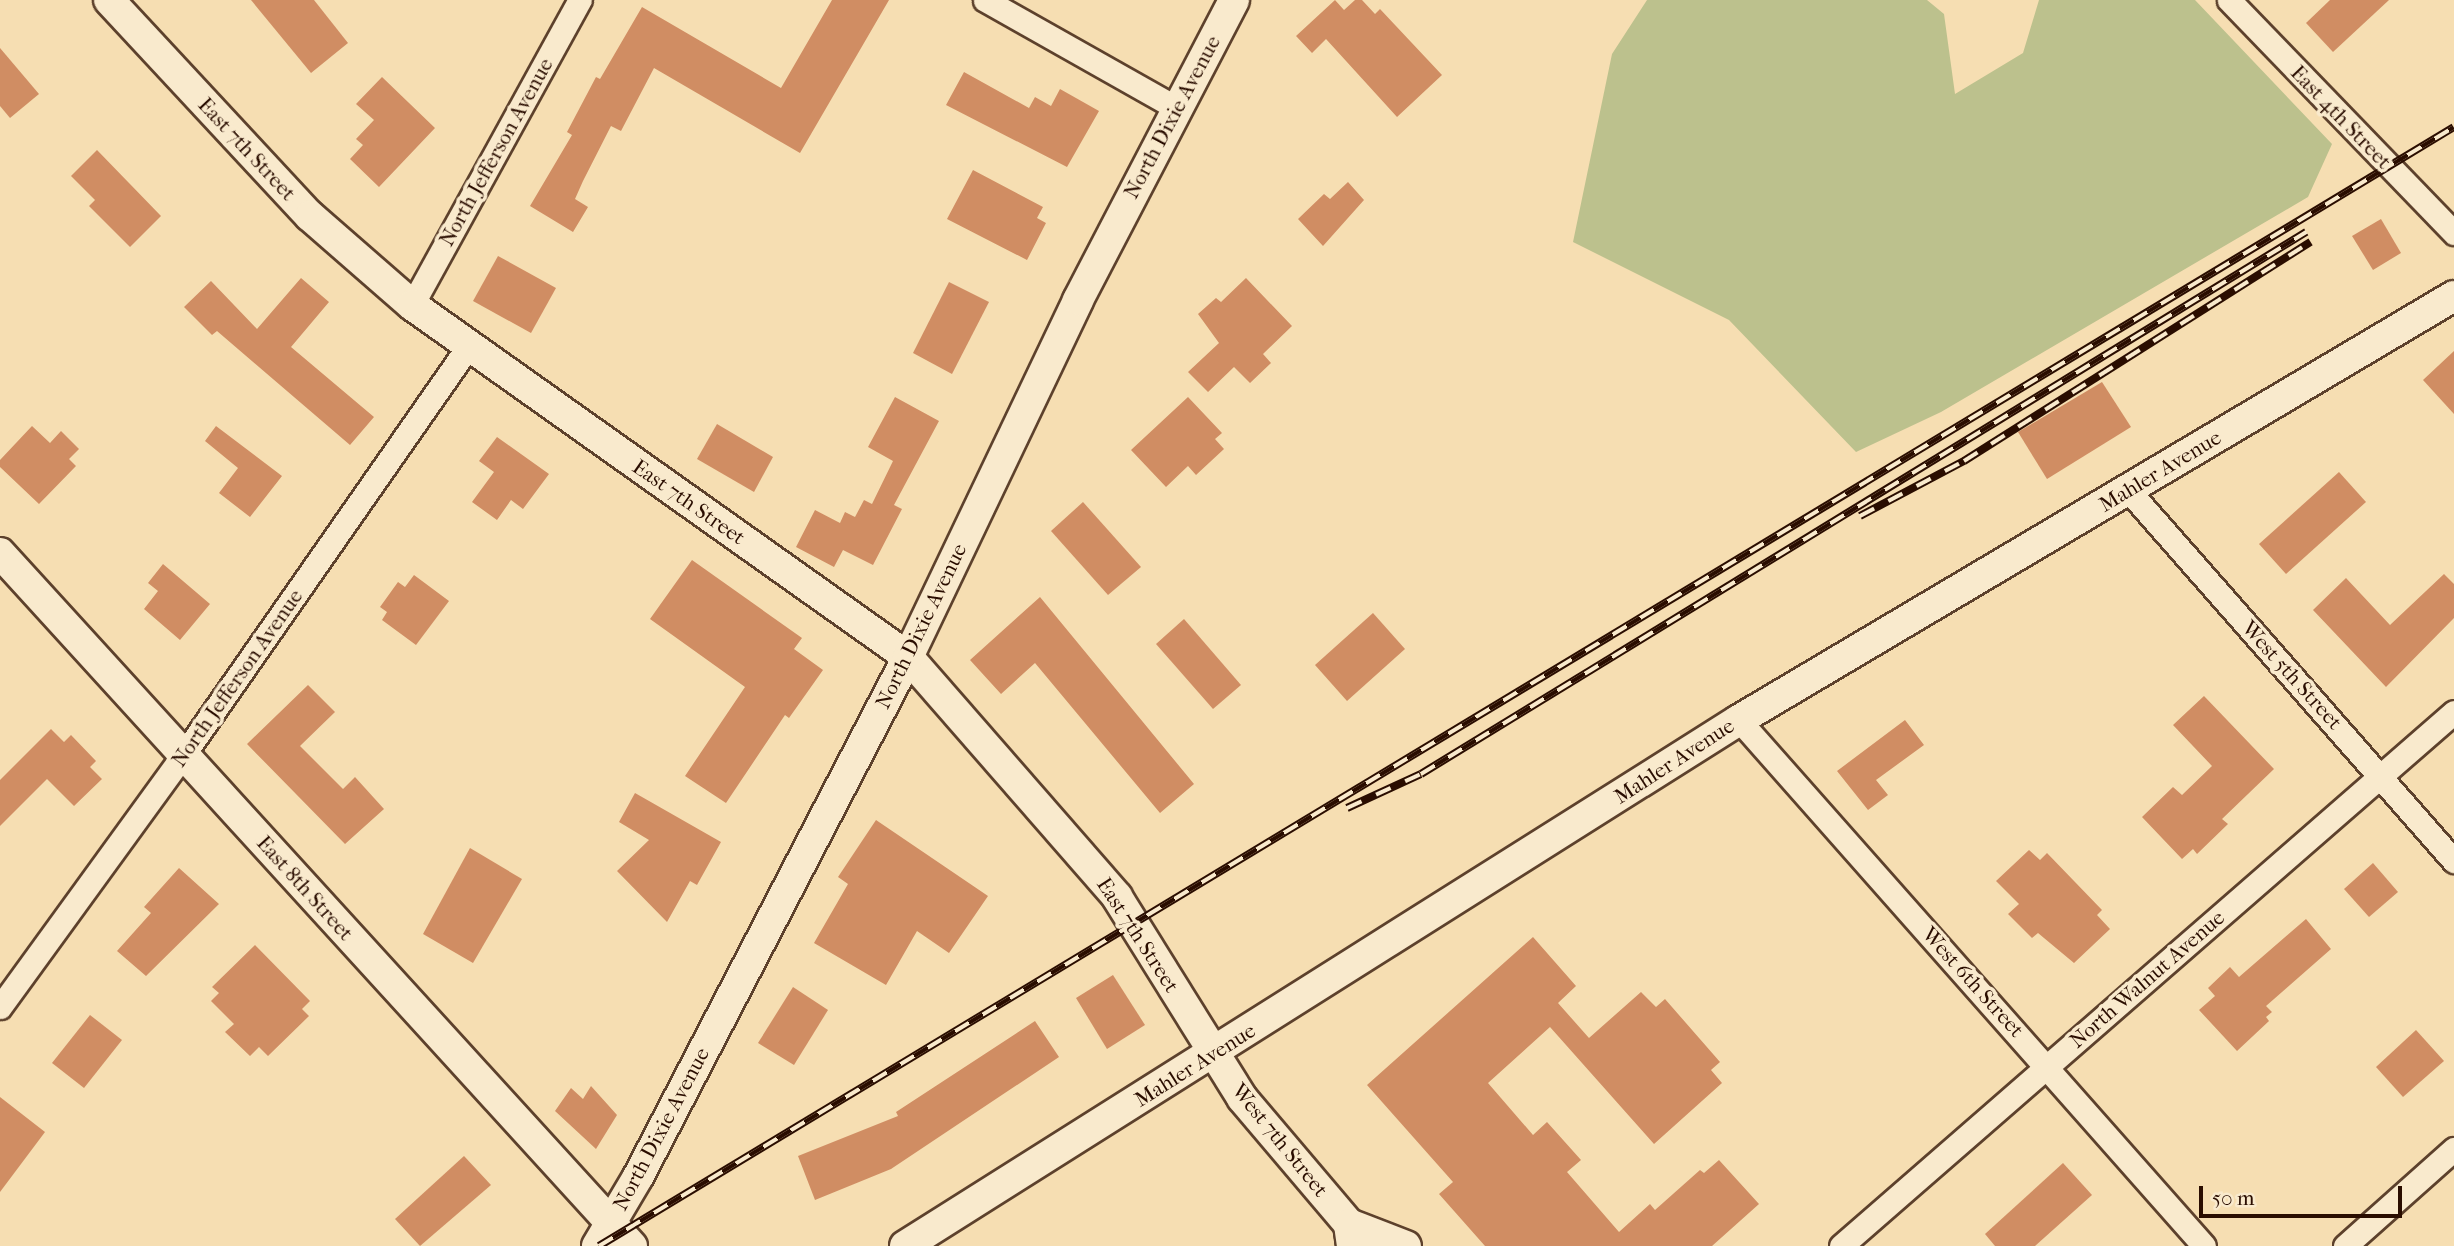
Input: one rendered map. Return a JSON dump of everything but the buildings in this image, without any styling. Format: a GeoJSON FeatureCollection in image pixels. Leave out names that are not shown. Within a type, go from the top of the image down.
{"type":"FeatureCollection","features":[{"type":"Feature","properties":{"kind":"street","name":"East 7th Street"},"geometry":{"type":"LineString","coordinates":[[109,0],[310,216],[412,305],[908,657],[1117,897],[1213,1053]]}},
{"type":"Feature","properties":{"kind":"street","name":"North Jefferson Avenue"},"geometry":{"type":"LineString","coordinates":[[412,305],[580,0]]}},
{"type":"Feature","properties":{"kind":"street"},"geometry":{"type":"LineString","coordinates":[[985,0],[1175,107]]}},
{"type":"Feature","properties":{"kind":"street","name":"North Dixie Avenue"},"geometry":{"type":"LineString","coordinates":[[604,1234],[908,657],[1175,107],[1234,0]]}},
{"type":"Feature","properties":{"kind":"street","name":"East 4th Street"},"geometry":{"type":"LineString","coordinates":[[2229,0],[2454,233]]}},
{"type":"Feature","properties":{"kind":"street","name":"Mahler Avenue"},"geometry":{"type":"LineString","coordinates":[[905,1246],[1739,720],[2454,296]]}},
{"type":"Feature","properties":{"kind":"street","name":"North Jefferson Avenue"},"geometry":{"type":"LineString","coordinates":[[0,1007],[184,754],[470,346]]}},
{"type":"Feature","properties":{"kind":"street","name":"West 5th Street"},"geometry":{"type":"LineString","coordinates":[[2128,490],[2454,861]]}},
{"type":"Feature","properties":{"kind":"street","name":"East 8th Street"},"geometry":{"type":"LineString","coordinates":[[0,553],[184,754],[604,1234]]}},
{"type":"Feature","properties":{"kind":"street","name":"North Walnut Avenue"},"geometry":{"type":"LineString","coordinates":[[1840,1246],[2454,712]]}},
{"type":"Feature","properties":{"kind":"street","name":"West 6th Street"},"geometry":{"type":"LineString","coordinates":[[1739,720],[2048,1066],[2204,1246]]}},
{"type":"Feature","properties":{"kind":"street","name":"West 7th Street"},"geometry":{"type":"LineString","coordinates":[[1213,1053],[1242,1098],[1351,1235],[1406,1246]]}},
{"type":"Feature","properties":{"kind":"street"},"geometry":{"type":"LineString","coordinates":[[2345,1246],[2454,1149]]}},
{"type":"Feature","properties":{"kind":"street"},"geometry":{"type":"LineString","coordinates":[[604,1234],[632,1246]]}},
{"type":"Feature","properties":{"kind":"green space"},"geometry":{"type":"Polygon","coordinates":[[[1647,0],[1927,0],[1944,14],[1955,94],[2023,53],[2039,0],[2195,0],[2332,144],[2308,197],[1941,412],[1856,452],[1729,320],[1573,242],[1612,54],[1647,0]]]}},
{"type":"Feature","properties":{"kind":"railway"},"geometry":{"type":"LineString","coordinates":[[599,1246],[2454,127]]}},
{"type":"Feature","properties":{"kind":"railway"},"geometry":{"type":"LineString","coordinates":[[1347,808],[1421,774],[2306,232]]}},
{"type":"Feature","properties":{"kind":"railway"},"geometry":{"type":"LineString","coordinates":[[1860,516],[1964,461],[2311,242]]}}]}
